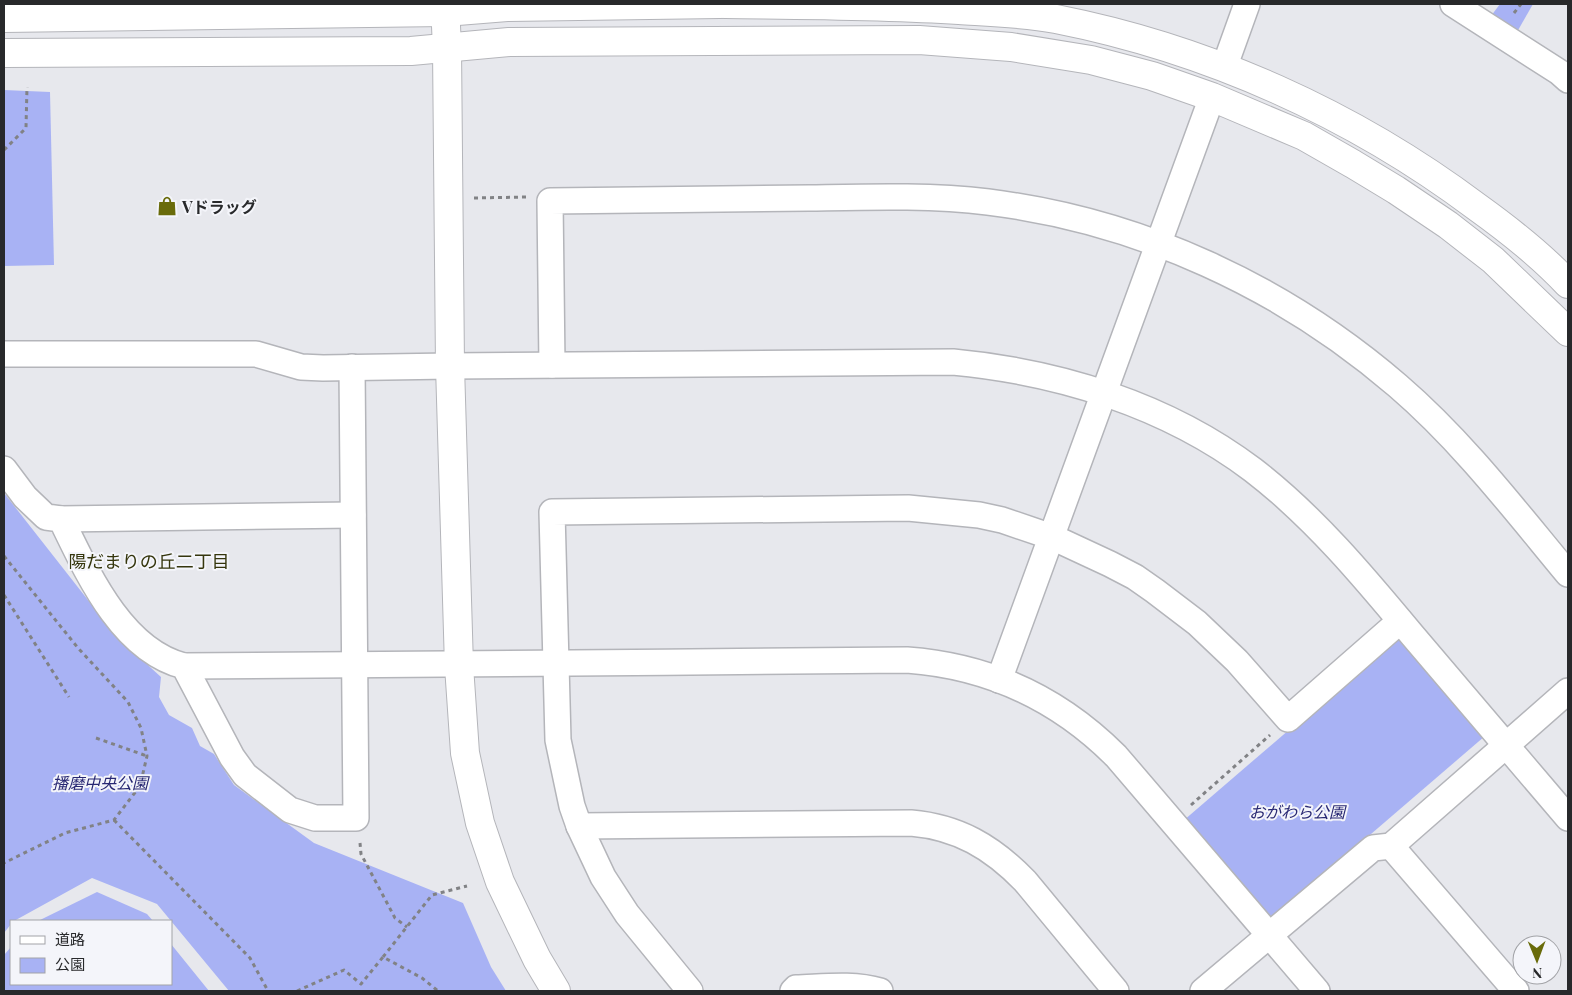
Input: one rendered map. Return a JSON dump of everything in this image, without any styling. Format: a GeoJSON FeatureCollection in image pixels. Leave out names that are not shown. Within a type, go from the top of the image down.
{"type":"FeatureCollection","features":[{"type":"Feature","properties":{"kind":"street"},"geometry":{"type":"LineString","coordinates":[[4,18],[720,4]]}},
{"type":"Feature","properties":{"kind":"street"},"geometry":{"type":"LineString","coordinates":[[725,4],[916,8],[994,12],[1054,19],[1168,47],[1292,96],[1360,131],[1438,178],[1504,227],[1568,284]]}},
{"type":"Feature","properties":{"kind":"street"},"geometry":{"type":"LineString","coordinates":[[1224,68],[1247,4]]}},
{"type":"Feature","properties":{"kind":"street"},"geometry":{"type":"LineString","coordinates":[[1453,4],[1559,72],[1568,80]]}},
{"type":"Feature","properties":{"kind":"street"},"geometry":{"type":"LineString","coordinates":[[446,8],[448,48],[450,366],[459,666],[465,753],[480,823],[500,882],[537,959],[556,991]]}},
{"type":"Feature","properties":{"kind":"street"},"geometry":{"type":"LineString","coordinates":[[4,53],[411,51],[509,42],[919,40],[1011,47],[1091,60],[1152,76],[1212,97],[1304,136],[1396,190],[1448,225],[1493,260],[1568,332]]}},
{"type":"Feature","properties":{"kind":"street"},"geometry":{"type":"LineString","coordinates":[[999,680],[1212,97]]}},
{"type":"Feature","properties":{"kind":"street"},"geometry":{"type":"LineString","coordinates":[[552,365],[550,201],[880,197],[954,199],[1011,205],[1056,214],[1159,243],[1251,284],[1314,322],[1365,359],[1400,388],[1438,424],[1568,574]]}},
{"type":"Feature","properties":{"kind":"street"},"geometry":{"type":"LineString","coordinates":[[4,354],[256,354],[301,368],[953,362],[1016,370],[1044,376],[1104,394],[1160,416],[1188,429],[1252,470],[1297,509],[1357,569],[1568,818]]}},
{"type":"Feature","properties":{"kind":"street"},"geometry":{"type":"LineString","coordinates":[[184,666],[232,757],[246,775],[290,810],[315,818],[356,818],[352,367]]}},
{"type":"Feature","properties":{"kind":"street"},"geometry":{"type":"LineString","coordinates":[[4,469],[24,497],[46,517],[61,519],[353,515]]}},
{"type":"Feature","properties":{"kind":"street"},"geometry":{"type":"LineString","coordinates":[[690,991],[627,914],[603,878],[579,826],[564,774],[558,740],[552,512],[908,508],[978,515],[1019,525],[1052,537],[1110,564],[1135,578],[1177,607],[1237,661],[1288,719],[1400,621]]}},
{"type":"Feature","properties":{"kind":"street"},"geometry":{"type":"LineString","coordinates":[[61,519],[112,613],[133,637],[169,662],[184,666],[459,666],[556,663],[907,660],[948,664],[999,680],[1038,696],[1095,734],[1116,756],[1317,991]]}},
{"type":"Feature","properties":{"kind":"street"},"geometry":{"type":"LineString","coordinates":[[1203,991],[1268,934],[1373,848],[1390,846],[1568,691]]}},
{"type":"Feature","properties":{"kind":"street"},"geometry":{"type":"LineString","coordinates":[[579,826],[910,823],[952,831],[969,837],[1010,865],[1116,991]]}},
{"type":"Feature","properties":{"kind":"street"},"geometry":{"type":"LineString","coordinates":[[1390,846],[1516,991]]}},
{"type":"Feature","properties":{"kind":"street"},"geometry":{"type":"LineString","coordinates":[[793,991],[796,988],[846,986],[880,991]]}},
{"type":"Feature","properties":{"kind":"path"},"geometry":{"type":"LineString","coordinates":[[4,150],[26,128],[27,88]]}},
{"type":"Feature","properties":{"kind":"path"},"geometry":{"type":"LineString","coordinates":[[474,198],[537,196],[550,201]]}},
{"type":"Feature","properties":{"kind":"path"},"geometry":{"type":"LineString","coordinates":[[4,556],[78,648],[128,702],[141,728],[147,756],[140,786],[114,820],[65,833],[4,863]]}},
{"type":"Feature","properties":{"kind":"path"},"geometry":{"type":"LineString","coordinates":[[4,595],[68,697]]}},
{"type":"Feature","properties":{"kind":"path"},"geometry":{"type":"LineString","coordinates":[[1172,822],[1288,719]]}},
{"type":"Feature","properties":{"kind":"path"},"geometry":{"type":"LineString","coordinates":[[96,738],[147,756]]}},
{"type":"Feature","properties":{"kind":"path"},"geometry":{"type":"LineString","coordinates":[[356,818],[361,854],[396,918],[407,927]]}},
{"type":"Feature","properties":{"kind":"path"},"geometry":{"type":"LineString","coordinates":[[114,820],[250,958],[268,991]]}},
{"type":"Feature","properties":{"kind":"path"},"geometry":{"type":"LineString","coordinates":[[299,991],[344,970],[361,984],[432,895],[467,886]]}},
{"type":"Feature","properties":{"kind":"path"},"geometry":{"type":"LineString","coordinates":[[383,957],[422,978],[438,991]]}},
{"type":"Feature","properties":{"kind":"green space"},"geometry":{"type":"Polygon","coordinates":[[[1500,4],[1533,4],[1517,32],[1491,16],[1500,4]]]}},
{"type":"Feature","properties":{"kind":"green space"},"geometry":{"type":"Polygon","coordinates":[[[4,90],[50,92],[54,265],[4,266],[4,90]]]}},
{"type":"Feature","properties":{"kind":"green space","name":"播磨中央公園"},"geometry":{"type":"Polygon","coordinates":[[[4,493],[117,637],[161,677],[159,697],[169,715],[192,728],[200,746],[214,754],[234,785],[314,843],[463,903],[491,967],[506,991],[229,991],[157,904],[92,878],[16,920],[10,920],[10,925],[4,933],[4,493]]]}},
{"type":"Feature","properties":{"kind":"green space","name":"おがわら公園"},"geometry":{"type":"Polygon","coordinates":[[[1398,636],[1485,736],[1271,920],[1183,821],[1398,636]]]}},
{"type":"Feature","properties":{"kind":"green space"},"geometry":{"type":"Polygon","coordinates":[[[97,892],[147,914],[152,920],[40,920],[97,892]]]}},
{"type":"Feature","properties":{"kind":"green space"},"geometry":{"type":"Polygon","coordinates":[[[172,945],[209,991],[4,991],[4,955],[10,948],[10,985],[172,985],[172,945]]]}},
{"type":"Feature","properties":{"kind":"place","name":"Vドラッグ"},"geometry":{"type":"Point","coordinates":[167,206]}},
{"type":"Feature","properties":{"kind":"district","name":"陽だまりの丘二丁目"},"geometry":{"type":"Point","coordinates":[149,561]}}]}
